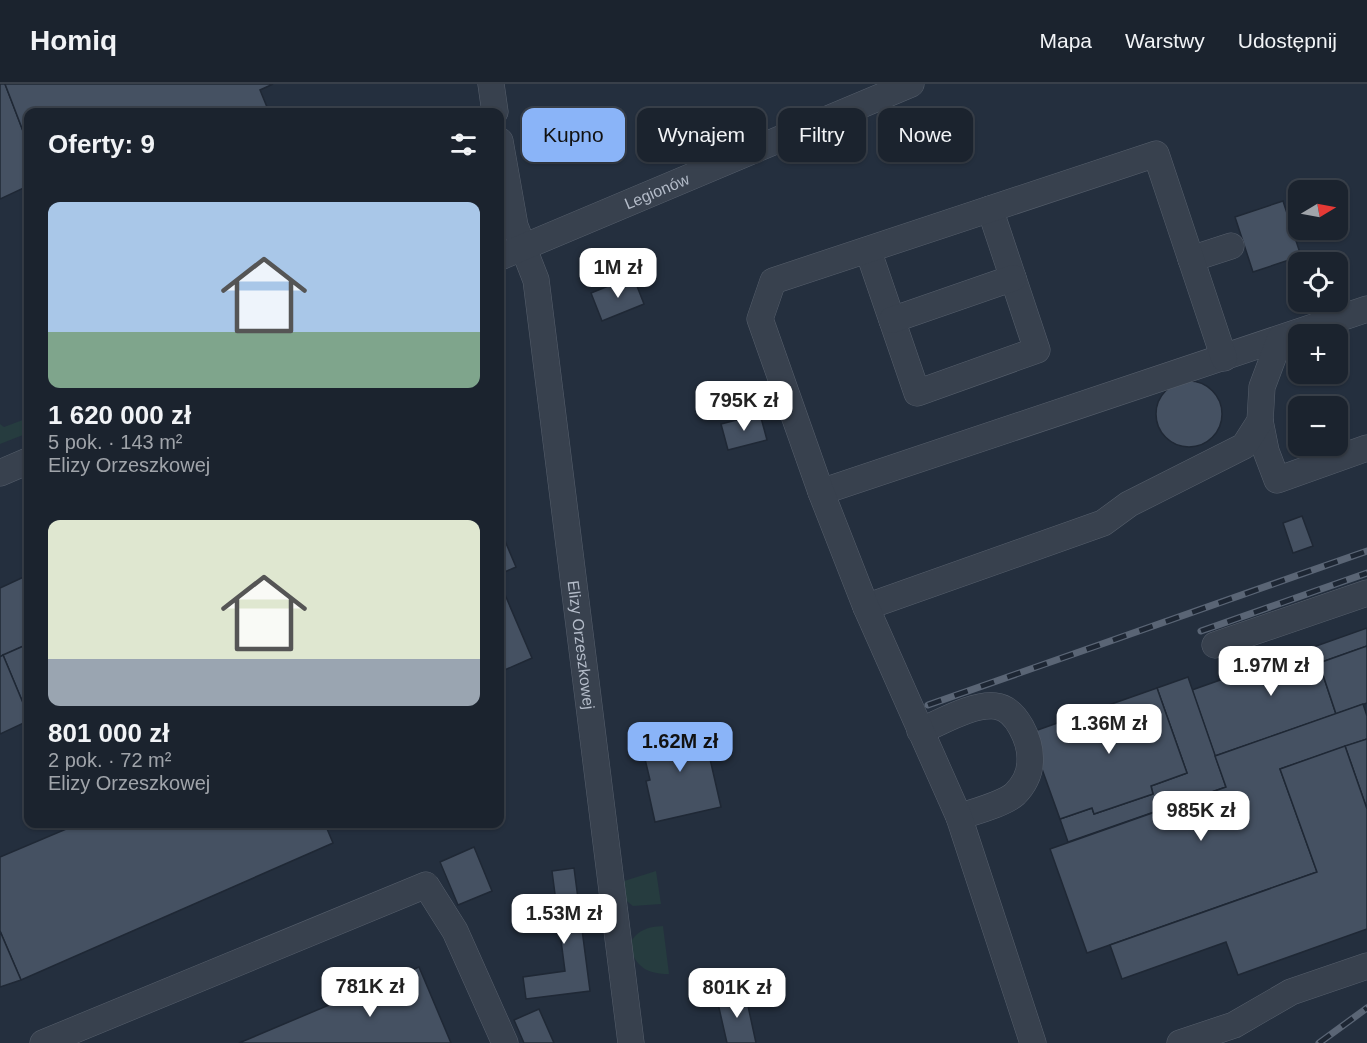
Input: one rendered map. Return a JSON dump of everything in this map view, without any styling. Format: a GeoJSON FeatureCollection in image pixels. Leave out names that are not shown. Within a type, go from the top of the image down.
{"type":"FeatureCollection","features":[{"type":"Feature","properties":{"kind":"street"},"geometry":{"type":"LineString","coordinates":[[491,84],[494,108]]}},
{"type":"Feature","properties":{"kind":"street","name":"Legionów"},"geometry":{"type":"LineString","coordinates":[[511,252],[911,84]]}},
{"type":"Feature","properties":{"kind":"street"},"geometry":{"type":"LineString","coordinates":[[1033,1043],[959,817],[866,607],[821,492],[760,319],[773,281],[1156,154],[1224,358]]}},
{"type":"Feature","properties":{"kind":"street","name":"Elizy Orzeszkowej"},"geometry":{"type":"LineString","coordinates":[[504,168],[509,202],[511,252],[536,280],[631,1043]]}},
{"type":"Feature","properties":{"kind":"street"},"geometry":{"type":"LineString","coordinates":[[868,250],[918,393],[1038,350],[990,209]]}},
{"type":"Feature","properties":{"kind":"street"},"geometry":{"type":"LineString","coordinates":[[1191,259],[1231,246]]}},
{"type":"Feature","properties":{"kind":"street"},"geometry":{"type":"LineString","coordinates":[[892,320],[1013,278]]}},
{"type":"Feature","properties":{"kind":"street"},"geometry":{"type":"LineString","coordinates":[[821,492],[1367,309]]}},
{"type":"Feature","properties":{"kind":"street"},"geometry":{"type":"LineString","coordinates":[[1280,339],[1262,387],[1260,421],[1266,452],[1277,480],[1367,448]]}},
{"type":"Feature","properties":{"kind":"street"},"geometry":{"type":"LineString","coordinates":[[866,607],[1103,523],[1129,504],[1244,446],[1260,421]]}},
{"type":"Feature","properties":{"kind":"street"},"geometry":{"type":"LineString","coordinates":[[0,472],[24,462]]}},
{"type":"Feature","properties":{"kind":"street"},"geometry":{"type":"LineString","coordinates":[[1215,645],[1367,593]]}},
{"type":"Feature","properties":{"kind":"street"},"geometry":{"type":"LineString","coordinates":[[920,731],[981,708],[997,706],[1013,715],[1024,735],[1030,761],[1026,780],[1013,796],[959,817]]}},
{"type":"Feature","properties":{"kind":"street"},"geometry":{"type":"LineString","coordinates":[[43,1043],[426,885],[455,931],[505,1043]]}},
{"type":"Feature","properties":{"kind":"street"},"geometry":{"type":"LineString","coordinates":[[1180,1043],[1234,1025],[1291,992],[1367,966]]}},
{"type":"Feature","properties":{"kind":"green space"},"geometry":{"type":"Polygon","coordinates":[[[24,420],[24,435],[0,444],[0,424],[4,427],[24,420]]]}},
{"type":"Feature","properties":{"kind":"green space"},"geometry":{"type":"Polygon","coordinates":[[[656,871],[661,904],[633,906],[624,899],[621,882],[656,871]]]}},
{"type":"Feature","properties":{"kind":"green space"},"geometry":{"type":"Polygon","coordinates":[[[663,926],[669,974],[654,973],[643,968],[635,959],[629,946],[635,936],[643,930],[663,926]]]}},
{"type":"Feature","properties":{"kind":"building"},"geometry":{"type":"Polygon","coordinates":[[[0,84],[5,84],[24,134],[24,188],[0,199],[0,84]]]}},
{"type":"Feature","properties":{"kind":"building"},"geometry":{"type":"Polygon","coordinates":[[[5,84],[273,84],[260,90],[267,108],[24,108],[24,134],[5,84]]]}},
{"type":"Feature","properties":{"kind":"building"},"geometry":{"type":"Polygon","coordinates":[[[1283,201],[1288,216],[1288,240],[1296,240],[1300,252],[1288,252],[1288,260],[1253,272],[1235,217],[1283,201]]]}},
{"type":"Feature","properties":{"kind":"building"},"geometry":{"type":"Polygon","coordinates":[[[633,276],[644,304],[602,321],[591,293],[633,276]]]}},
{"type":"Feature","properties":{"kind":"building"},"geometry":{"type":"Polygon","coordinates":[[[1182,381],[1196,381],[1208,386],[1217,395],[1222,414],[1220,427],[1213,438],[1196,447],[1182,447],[1170,442],[1161,433],[1156,421],[1156,407],[1161,395],[1170,386],[1182,381]]]}},
{"type":"Feature","properties":{"kind":"building"},"geometry":{"type":"Polygon","coordinates":[[[760,414],[767,440],[728,450],[721,424],[760,414]]]}},
{"type":"Feature","properties":{"kind":"building"},"geometry":{"type":"Polygon","coordinates":[[[1302,516],[1313,546],[1293,553],[1283,523],[1302,516]]]}},
{"type":"Feature","properties":{"kind":"building"},"geometry":{"type":"Polygon","coordinates":[[[504,538],[516,567],[504,572],[504,538]]]}},
{"type":"Feature","properties":{"kind":"building"},"geometry":{"type":"Polygon","coordinates":[[[24,577],[24,646],[0,657],[0,588],[24,577]]]}},
{"type":"Feature","properties":{"kind":"building"},"geometry":{"type":"Polygon","coordinates":[[[504,592],[532,658],[504,670],[504,592]]]}},
{"type":"Feature","properties":{"kind":"building"},"geometry":{"type":"Polygon","coordinates":[[[1367,628],[1367,646],[1319,663],[1336,714],[1215,756],[1192,690],[1367,628]]]}},
{"type":"Feature","properties":{"kind":"building"},"geometry":{"type":"Polygon","coordinates":[[[24,646],[24,705],[3,655],[24,646]]]}},
{"type":"Feature","properties":{"kind":"building"},"geometry":{"type":"Polygon","coordinates":[[[1367,646],[1367,703],[1336,714],[1319,663],[1367,646]]]}},
{"type":"Feature","properties":{"kind":"building"},"geometry":{"type":"Polygon","coordinates":[[[3,655],[24,705],[24,723],[0,734],[0,657],[3,655]]]}},
{"type":"Feature","properties":{"kind":"building"},"geometry":{"type":"Polygon","coordinates":[[[1188,677],[1226,787],[1068,842],[1060,819],[1092,808],[1094,814],[1153,794],[1151,786],[1187,773],[1157,688],[1188,677]]]}},
{"type":"Feature","properties":{"kind":"building"},"geometry":{"type":"Polygon","coordinates":[[[1157,688],[1187,773],[1151,786],[1153,794],[1094,814],[1092,808],[1060,819],[1029,733],[1157,688]]]}},
{"type":"Feature","properties":{"kind":"building"},"geometry":{"type":"Polygon","coordinates":[[[1363,704],[1367,716],[1367,739],[1280,769],[1317,872],[1087,953],[1050,849],[1226,787],[1215,756],[1363,704]]]}},
{"type":"Feature","properties":{"kind":"building"},"geometry":{"type":"Polygon","coordinates":[[[702,724],[721,807],[655,822],[646,781],[650,780],[640,738],[702,724]]]}},
{"type":"Feature","properties":{"kind":"building"},"geometry":{"type":"Polygon","coordinates":[[[1367,739],[1367,809],[1345,746],[1367,739]]]}},
{"type":"Feature","properties":{"kind":"building"},"geometry":{"type":"Polygon","coordinates":[[[1345,746],[1367,809],[1367,929],[1238,975],[1226,942],[1122,979],[1110,945],[1317,872],[1280,769],[1345,746]]]}},
{"type":"Feature","properties":{"kind":"building"},"geometry":{"type":"Polygon","coordinates":[[[69,828],[327,828],[333,843],[21,980],[0,931],[0,857],[69,828]]]}},
{"type":"Feature","properties":{"kind":"building"},"geometry":{"type":"Polygon","coordinates":[[[474,847],[492,891],[458,905],[440,862],[474,847]]]}},
{"type":"Feature","properties":{"kind":"building"},"geometry":{"type":"Polygon","coordinates":[[[574,868],[590,991],[526,999],[523,977],[565,971],[552,871],[574,868]]]}},
{"type":"Feature","properties":{"kind":"building"},"geometry":{"type":"Polygon","coordinates":[[[0,931],[21,980],[0,987],[0,931]]]}},
{"type":"Feature","properties":{"kind":"building"},"geometry":{"type":"Polygon","coordinates":[[[419,967],[451,1043],[239,1043],[419,967]]]}},
{"type":"Feature","properties":{"kind":"building"},"geometry":{"type":"Polygon","coordinates":[[[745,992],[756,1043],[727,1043],[717,999],[745,992]]]}},
{"type":"Feature","properties":{"kind":"building"},"geometry":{"type":"Polygon","coordinates":[[[539,1009],[554,1043],[524,1043],[514,1020],[539,1009]]]}},
{"type":"Feature","properties":{"kind":"railway"},"geometry":{"type":"LineString","coordinates":[[928,705],[1367,551]]}},
{"type":"Feature","properties":{"kind":"railway"},"geometry":{"type":"LineString","coordinates":[[1201,631],[1367,573]]}},
{"type":"Feature","properties":{"kind":"railway"},"geometry":{"type":"LineString","coordinates":[[1319,1043],[1367,1008]]}}]}
